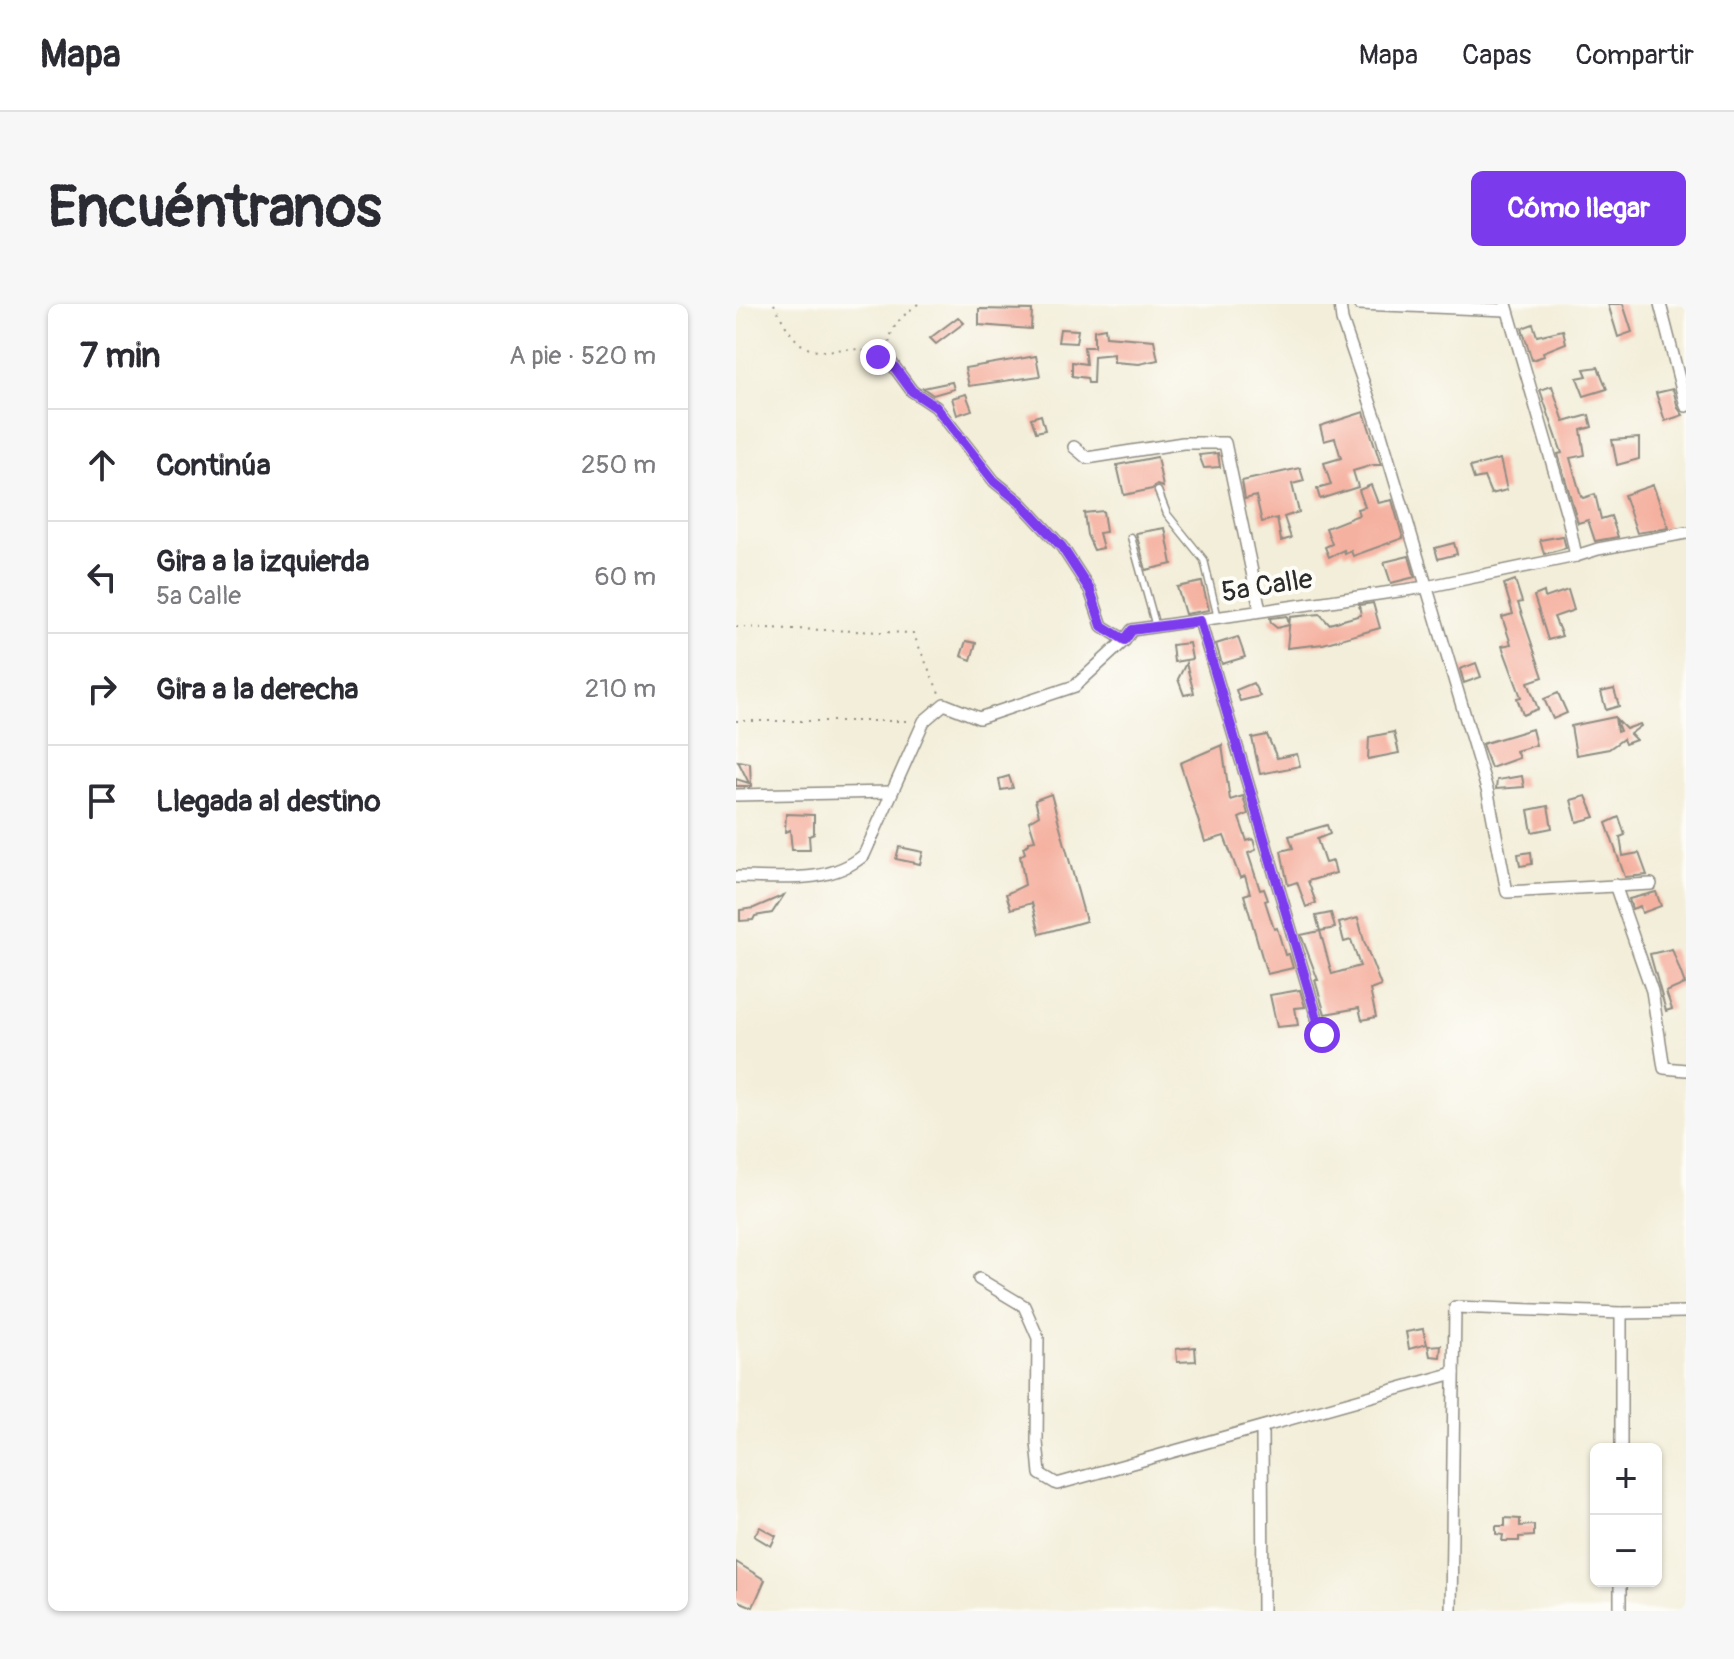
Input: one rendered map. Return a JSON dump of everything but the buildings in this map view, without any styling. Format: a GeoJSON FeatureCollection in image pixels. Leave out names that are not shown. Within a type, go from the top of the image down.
{"type":"FeatureCollection","features":[{"type":"Feature","properties":{"kind":"street"},"geometry":{"type":"LineString","coordinates":[[1340,304],[1342,320],[1381,434],[1488,793],[1507,892],[1651,884]]}},
{"type":"Feature","properties":{"kind":"street"},"geometry":{"type":"LineString","coordinates":[[1359,304],[1506,307],[1568,518],[1576,556]]}},
{"type":"Feature","properties":{"kind":"street"},"geometry":{"type":"LineString","coordinates":[[1660,304],[1686,406]]}},
{"type":"Feature","properties":{"kind":"street"},"geometry":{"type":"LineString","coordinates":[[890,361],[912,391],[936,407],[994,481],[1021,503],[1062,547],[1090,590],[1102,626],[1125,640]]}},
{"type":"Feature","properties":{"kind":"street"},"geometry":{"type":"LineString","coordinates":[[1074,447],[1087,458],[1183,443],[1225,443],[1260,610]]}},
{"type":"Feature","properties":{"kind":"street","name":"5a Calle"},"geometry":{"type":"LineString","coordinates":[[944,704],[979,718],[1075,686],[1132,630],[1426,587],[1686,533]]}},
{"type":"Feature","properties":{"kind":"street"},"geometry":{"type":"LineString","coordinates":[[1200,621],[1322,1035]]}},
{"type":"Feature","properties":{"kind":"street"},"geometry":{"type":"LineString","coordinates":[[736,877],[820,877],[851,866],[864,855],[924,721],[944,704]]}},
{"type":"Feature","properties":{"kind":"street"},"geometry":{"type":"LineString","coordinates":[[736,795],[891,792]]}},
{"type":"Feature","properties":{"kind":"street"},"geometry":{"type":"LineString","coordinates":[[1615,885],[1652,991],[1664,1068],[1686,1070]]}},
{"type":"Feature","properties":{"kind":"street"},"geometry":{"type":"LineString","coordinates":[[979,1279],[1024,1306],[1038,1338],[1037,1442],[1040,1474],[1057,1484],[1454,1373]]}},
{"type":"Feature","properties":{"kind":"street"},"geometry":{"type":"LineString","coordinates":[[1451,1611],[1455,1307],[1621,1313],[1686,1312]]}},
{"type":"Feature","properties":{"kind":"street"},"geometry":{"type":"LineString","coordinates":[[1621,1313],[1621,1443]]}},
{"type":"Feature","properties":{"kind":"street"},"geometry":{"type":"LineString","coordinates":[[1262,1427],[1263,1611]]}},
{"type":"Feature","properties":{"kind":"street"},"geometry":{"type":"LineString","coordinates":[[1620,1587],[1620,1611]]}},
{"type":"Feature","properties":{"kind":"lane"},"geometry":{"type":"LineString","coordinates":[[1158,491],[1167,514],[1204,560],[1218,618]]}},
{"type":"Feature","properties":{"kind":"lane"},"geometry":{"type":"LineString","coordinates":[[1131,537],[1156,627]]}},
{"type":"Feature","properties":{"kind":"path"},"geometry":{"type":"LineString","coordinates":[[774,304],[785,327],[795,339],[809,348],[822,351],[853,348],[871,351],[890,361]]}},
{"type":"Feature","properties":{"kind":"path"},"geometry":{"type":"LineString","coordinates":[[890,361],[889,342],[896,320],[918,304]]}},
{"type":"Feature","properties":{"kind":"path"},"geometry":{"type":"LineString","coordinates":[[736,627],[913,633],[944,704]]}},
{"type":"Feature","properties":{"kind":"path"},"geometry":{"type":"LineString","coordinates":[[736,721],[924,721]]}},
{"type":"Feature","properties":{"kind":"route"},"geometry":{"type":"LineString","coordinates":[[878,357],[890,361],[912,391],[936,407],[994,481],[1021,503],[1062,547],[1090,590],[1102,626],[1125,640],[1132,630],[1200,621],[1322,1035]]}}]}
